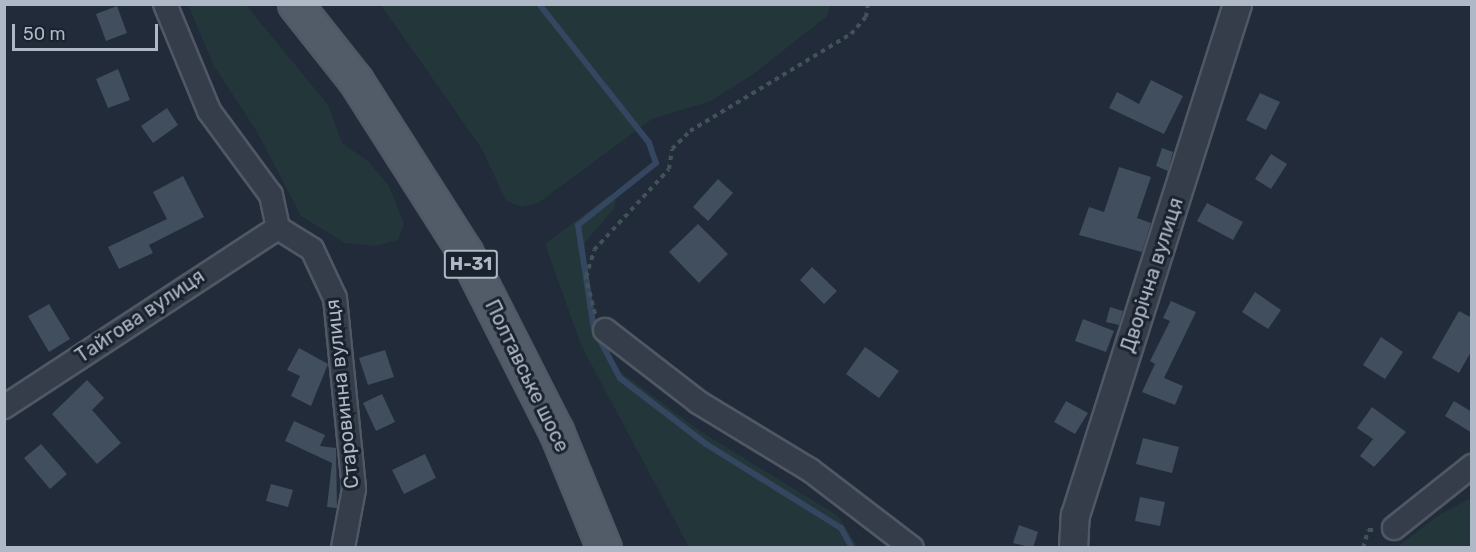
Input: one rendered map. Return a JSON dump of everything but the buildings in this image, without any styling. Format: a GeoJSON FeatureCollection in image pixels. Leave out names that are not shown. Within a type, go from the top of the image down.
{"type":"FeatureCollection","features":[{"type":"Feature","properties":{"kind":"main road","name":"Полтавське шосе"},"geometry":{"type":"LineString","coordinates":[[295,4],[362,90],[465,252],[556,431],[604,548]]}},
{"type":"Feature","properties":{"kind":"street"},"geometry":{"type":"LineString","coordinates":[[165,4],[209,111],[271,195],[279,228]]}},
{"type":"Feature","properties":{"kind":"street","name":"Дворічна вулиця"},"geometry":{"type":"LineString","coordinates":[[1073,548],[1078,505],[1237,4]]}},
{"type":"Feature","properties":{"kind":"street","name":"Тайгова вулиця"},"geometry":{"type":"LineString","coordinates":[[4,407],[279,228]]}},
{"type":"Feature","properties":{"kind":"street","name":"Старовинна вулиця"},"geometry":{"type":"LineString","coordinates":[[279,228],[312,249],[335,298],[354,489],[343,548]]}},
{"type":"Feature","properties":{"kind":"street"},"geometry":{"type":"LineString","coordinates":[[605,330],[698,402],[810,471],[912,548]]}},
{"type":"Feature","properties":{"kind":"street"},"geometry":{"type":"LineString","coordinates":[[1395,528],[1472,466]]}},
{"type":"Feature","properties":{"kind":"path"},"geometry":{"type":"LineString","coordinates":[[605,330],[592,310],[586,278],[594,250],[669,169],[672,149],[690,131],[851,34],[868,4]]}},
{"type":"Feature","properties":{"kind":"green space"},"geometry":{"type":"Polygon","coordinates":[[[188,5],[246,5],[328,105],[342,143],[368,161],[389,186],[404,224],[398,240],[376,246],[345,243],[301,216],[256,130],[214,66],[188,5]]]}},
{"type":"Feature","properties":{"kind":"green space"},"geometry":{"type":"Polygon","coordinates":[[[381,5],[831,5],[826,17],[756,72],[711,101],[652,119],[538,203],[522,207],[506,201],[482,149],[381,5]]]}},
{"type":"Feature","properties":{"kind":"green space"},"geometry":{"type":"Polygon","coordinates":[[[610,195],[616,201],[613,210],[585,242],[586,268],[596,320],[618,370],[700,431],[838,516],[858,547],[689,547],[581,345],[545,244],[610,195]]]}},
{"type":"Feature","properties":{"kind":"green space"},"geometry":{"type":"Polygon","coordinates":[[[1471,498],[1471,547],[1397,547],[1439,515],[1471,498]]]}},
{"type":"Feature","properties":{"kind":"waterway"},"geometry":{"type":"LineString","coordinates":[[539,4],[649,143],[656,163],[578,225],[594,329],[620,378],[706,444],[841,528],[852,548]]}}]}
